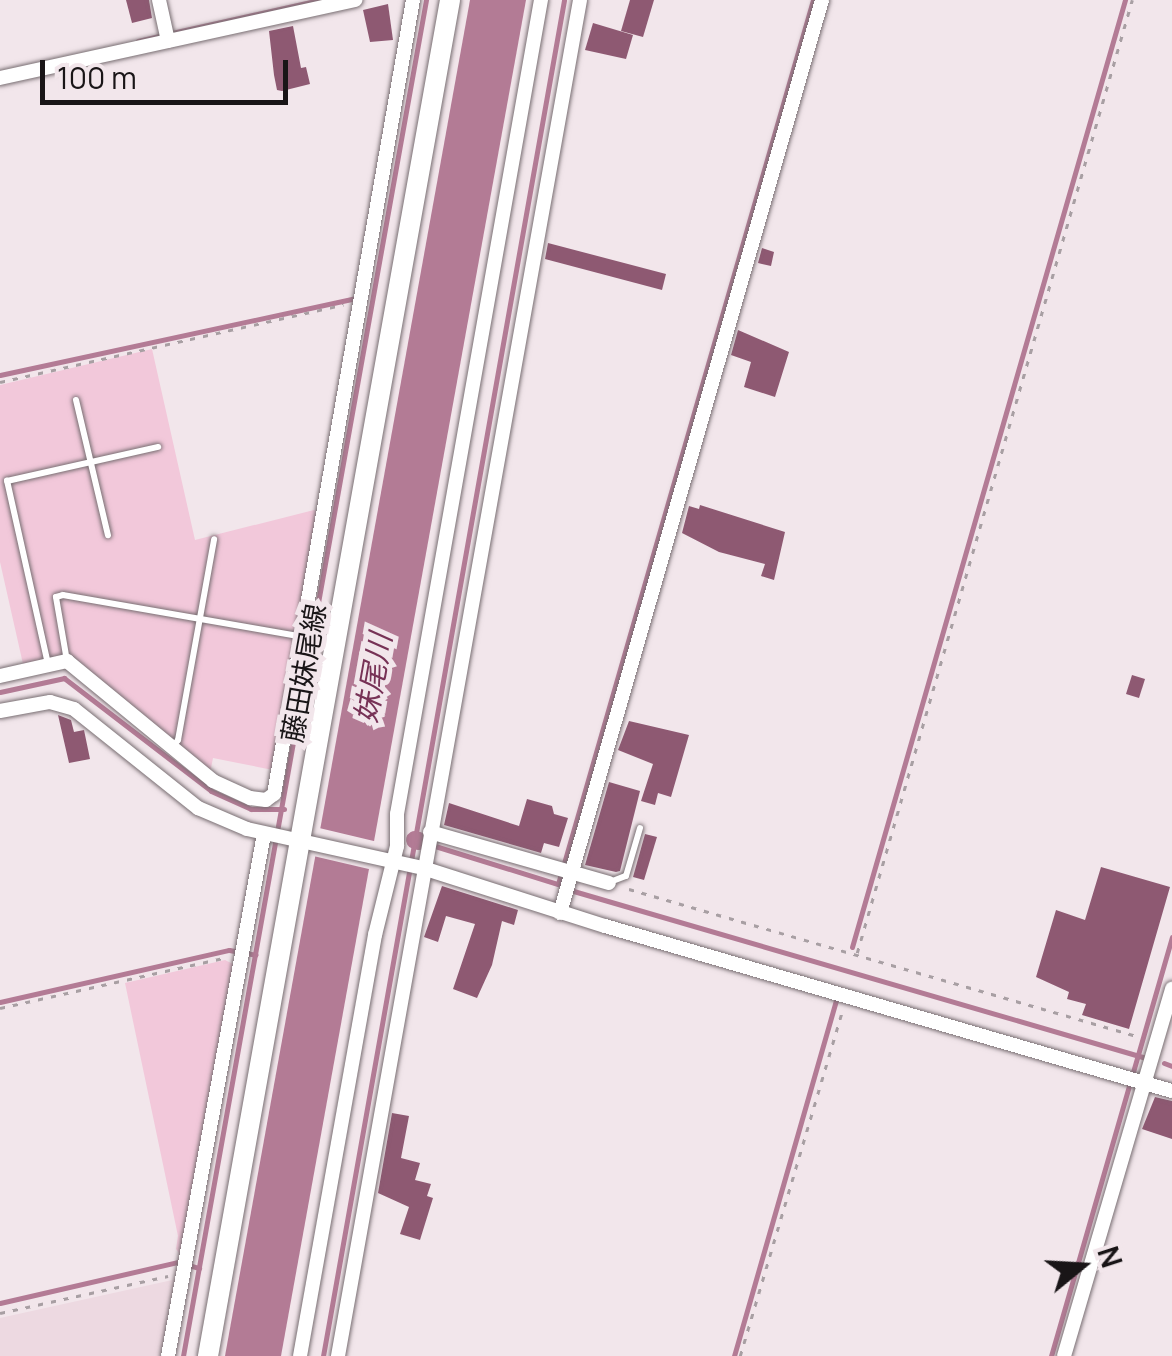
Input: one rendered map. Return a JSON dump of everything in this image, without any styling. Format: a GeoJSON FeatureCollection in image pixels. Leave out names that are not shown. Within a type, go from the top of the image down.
{"type":"FeatureCollection","features":[{"type":"Feature","properties":{"kind":"main road","name":"藤田妹尾線"},"geometry":{"type":"LineString","coordinates":[[208,1356],[286,839],[450,0]]}},
{"type":"Feature","properties":{"kind":"street"},"geometry":{"type":"LineString","coordinates":[[159,0],[168,40]]}},
{"type":"Feature","properties":{"kind":"street"},"geometry":{"type":"LineString","coordinates":[[0,78],[356,0]]}},
{"type":"Feature","properties":{"kind":"street"},"geometry":{"type":"LineString","coordinates":[[0,711],[50,702],[74,709],[182,773],[235,794],[266,800],[274,794],[305,637],[413,0]]}},
{"type":"Feature","properties":{"kind":"street"},"geometry":{"type":"LineString","coordinates":[[338,1356],[405,864],[397,814],[541,0]]}},
{"type":"Feature","properties":{"kind":"street"},"geometry":{"type":"LineString","coordinates":[[300,1356],[374,935],[405,864],[430,832],[580,0]]}},
{"type":"Feature","properties":{"kind":"street"},"geometry":{"type":"LineString","coordinates":[[560,913],[566,879],[822,0]]}},
{"type":"Feature","properties":{"kind":"street"},"geometry":{"type":"LineString","coordinates":[[0,676],[67,661],[172,749],[182,773],[210,814],[286,839],[405,864],[1172,1091]]}},
{"type":"Feature","properties":{"kind":"street"},"geometry":{"type":"LineString","coordinates":[[430,832],[566,879],[608,883]]}},
{"type":"Feature","properties":{"kind":"street"},"geometry":{"type":"LineString","coordinates":[[168,1356],[241,954],[286,839]]}},
{"type":"Feature","properties":{"kind":"street"},"geometry":{"type":"LineString","coordinates":[[1064,1356],[1136,1081],[1172,988]]}},
{"type":"Feature","properties":{"kind":"lane"},"geometry":{"type":"LineString","coordinates":[[76,400],[108,535]]}},
{"type":"Feature","properties":{"kind":"lane"},"geometry":{"type":"LineString","coordinates":[[49,665],[6,481],[158,447]]}},
{"type":"Feature","properties":{"kind":"lane"},"geometry":{"type":"LineString","coordinates":[[172,749],[178,740],[214,539]]}},
{"type":"Feature","properties":{"kind":"lane"},"geometry":{"type":"LineString","coordinates":[[67,661],[56,597],[200,617],[305,637]]}},
{"type":"Feature","properties":{"kind":"lane"},"geometry":{"type":"LineString","coordinates":[[608,883],[626,876],[640,828]]}},
{"type":"Feature","properties":{"kind":"path"},"geometry":{"type":"LineString","coordinates":[[857,953],[1132,0]]}},
{"type":"Feature","properties":{"kind":"path"},"geometry":{"type":"LineString","coordinates":[[0,382],[360,300]]}},
{"type":"Feature","properties":{"kind":"path"},"geometry":{"type":"LineString","coordinates":[[608,883],[1138,1037]]}},
{"type":"Feature","properties":{"kind":"path"},"geometry":{"type":"LineString","coordinates":[[0,1008],[241,954]]}},
{"type":"Feature","properties":{"kind":"path"},"geometry":{"type":"LineString","coordinates":[[740,1356],[846,996]]}},
{"type":"Feature","properties":{"kind":"path"},"geometry":{"type":"LineString","coordinates":[[0,1313],[185,1267]]}},
{"type":"Feature","properties":{"kind":"shaded area"},"geometry":{"type":"Polygon","coordinates":[[[152,349],[195,540],[314,510],[323,516],[278,771],[213,758],[210,773],[73,658],[23,664],[0,562],[0,385],[152,349]]]}},
{"type":"Feature","properties":{"kind":"shaded area"},"geometry":{"type":"Polygon","coordinates":[[[225,960],[235,965],[182,1257],[176,1249],[178,1236],[125,983],[225,960]]]}},
{"type":"Feature","properties":{"kind":"shaded area"},"geometry":{"type":"Polygon","coordinates":[[[177,1279],[160,1356],[0,1356],[0,1318],[177,1279]]]}},
{"type":"Feature","properties":{"kind":"water","name":"妹尾川"},"geometry":{"type":"Polygon","coordinates":[[[470,0],[526,0],[281,1356],[225,1356],[470,0]]]}},
{"type":"Feature","properties":{"kind":"pier"},"geometry":{"type":"Polygon","coordinates":[[[315,827],[378,842],[373,870],[309,855],[315,827]]]}},
{"type":"Feature","properties":{"kind":"building"},"geometry":{"type":"Polygon","coordinates":[[[126,0],[149,0],[152,18],[132,23],[126,0]]]}},
{"type":"Feature","properties":{"kind":"building"},"geometry":{"type":"Polygon","coordinates":[[[630,0],[654,0],[643,37],[621,31],[630,0]]]}},
{"type":"Feature","properties":{"kind":"building"},"geometry":{"type":"Polygon","coordinates":[[[388,4],[393,40],[370,42],[363,10],[388,4]]]}},
{"type":"Feature","properties":{"kind":"building"},"geometry":{"type":"Polygon","coordinates":[[[593,23],[633,35],[626,59],[585,50],[593,23]]]}},
{"type":"Feature","properties":{"kind":"building"},"geometry":{"type":"Polygon","coordinates":[[[293,26],[301,68],[306,67],[310,84],[277,90],[269,31],[293,26]]]}},
{"type":"Feature","properties":{"kind":"building"},"geometry":{"type":"Polygon","coordinates":[[[548,243],[666,274],[662,290],[545,259],[548,243]]]}},
{"type":"Feature","properties":{"kind":"building"},"geometry":{"type":"Polygon","coordinates":[[[762,248],[774,252],[771,266],[758,263],[762,248]]]}},
{"type":"Feature","properties":{"kind":"building"},"geometry":{"type":"Polygon","coordinates":[[[738,330],[789,352],[775,397],[744,387],[751,362],[731,355],[738,330]]]}},
{"type":"Feature","properties":{"kind":"building"},"geometry":{"type":"Polygon","coordinates":[[[700,505],[785,532],[774,580],[761,576],[765,564],[719,552],[682,533],[689,506],[699,509],[700,505]]]}},
{"type":"Feature","properties":{"kind":"building"},"geometry":{"type":"Polygon","coordinates":[[[1132,675],[1145,679],[1139,698],[1126,694],[1132,675]]]}},
{"type":"Feature","properties":{"kind":"building"},"geometry":{"type":"Polygon","coordinates":[[[58,715],[71,720],[74,732],[84,730],[90,759],[69,763],[58,715]]]}},
{"type":"Feature","properties":{"kind":"building"},"geometry":{"type":"Polygon","coordinates":[[[629,721],[689,735],[671,797],[658,793],[655,805],[641,801],[653,764],[618,750],[629,721]]]}},
{"type":"Feature","properties":{"kind":"building"},"geometry":{"type":"Polygon","coordinates":[[[609,782],[640,791],[620,871],[616,872],[585,865],[609,782]]]}},
{"type":"Feature","properties":{"kind":"building"},"geometry":{"type":"Polygon","coordinates":[[[527,799],[552,806],[554,814],[568,818],[559,847],[544,843],[541,853],[444,825],[449,803],[519,826],[527,799]]]}},
{"type":"Feature","properties":{"kind":"building"},"geometry":{"type":"Polygon","coordinates":[[[645,834],[657,837],[644,880],[633,877],[645,834]]]}},
{"type":"Feature","properties":{"kind":"building"},"geometry":{"type":"Polygon","coordinates":[[[1101,867],[1170,887],[1129,1029],[1082,1015],[1086,1004],[1067,999],[1069,992],[1036,977],[1056,910],[1085,920],[1101,867]]]}},
{"type":"Feature","properties":{"kind":"building"},"geometry":{"type":"Polygon","coordinates":[[[442,886],[518,910],[514,925],[502,921],[492,965],[477,998],[453,989],[475,924],[446,916],[438,942],[424,937],[442,886]]]}},
{"type":"Feature","properties":{"kind":"building"},"geometry":{"type":"Polygon","coordinates":[[[1155,1097],[1172,1101],[1172,1139],[1142,1129],[1155,1097]]]}},
{"type":"Feature","properties":{"kind":"building"},"geometry":{"type":"Polygon","coordinates":[[[392,1113],[409,1116],[401,1158],[420,1163],[415,1180],[431,1184],[427,1196],[433,1198],[420,1240],[400,1234],[409,1207],[378,1193],[392,1113]]]}},
{"type":"Feature","properties":{"kind":"waterway"},"geometry":{"type":"LineString","coordinates":[[172,33],[320,0]]}},
{"type":"Feature","properties":{"kind":"waterway"},"geometry":{"type":"LineString","coordinates":[[183,1356],[426,0]]}},
{"type":"Feature","properties":{"kind":"waterway"},"geometry":{"type":"LineString","coordinates":[[323,1356],[564,0]]}},
{"type":"Feature","properties":{"kind":"waterway"},"geometry":{"type":"LineString","coordinates":[[558,884],[813,0]]}},
{"type":"Feature","properties":{"kind":"waterway"},"geometry":{"type":"LineString","coordinates":[[852,947],[1125,0]]}},
{"type":"Feature","properties":{"kind":"waterway"},"geometry":{"type":"LineString","coordinates":[[138,41],[159,36]]}},
{"type":"Feature","properties":{"kind":"waterway"},"geometry":{"type":"LineString","coordinates":[[0,375],[360,297]]}},
{"type":"Feature","properties":{"kind":"waterway"},"geometry":{"type":"LineString","coordinates":[[0,692],[64,678],[211,791],[251,809],[284,809]]}},
{"type":"Feature","properties":{"kind":"waterway"},"geometry":{"type":"LineString","coordinates":[[415,840],[419,841]]}},
{"type":"Feature","properties":{"kind":"waterway"},"geometry":{"type":"LineString","coordinates":[[435,846],[561,885]]}},
{"type":"Feature","properties":{"kind":"waterway"},"geometry":{"type":"LineString","coordinates":[[570,890],[1146,1058]]}},
{"type":"Feature","properties":{"kind":"waterway"},"geometry":{"type":"LineString","coordinates":[[1051,1356],[1172,937]]}},
{"type":"Feature","properties":{"kind":"waterway"},"geometry":{"type":"LineString","coordinates":[[0,1002],[229,950],[256,955]]}},
{"type":"Feature","properties":{"kind":"waterway"},"geometry":{"type":"LineString","coordinates":[[734,1356],[836,1001]]}},
{"type":"Feature","properties":{"kind":"waterway"},"geometry":{"type":"LineString","coordinates":[[1164,1063],[1172,1066]]}},
{"type":"Feature","properties":{"kind":"waterway"},"geometry":{"type":"LineString","coordinates":[[0,1303],[178,1262],[199,1268]]}}]}
